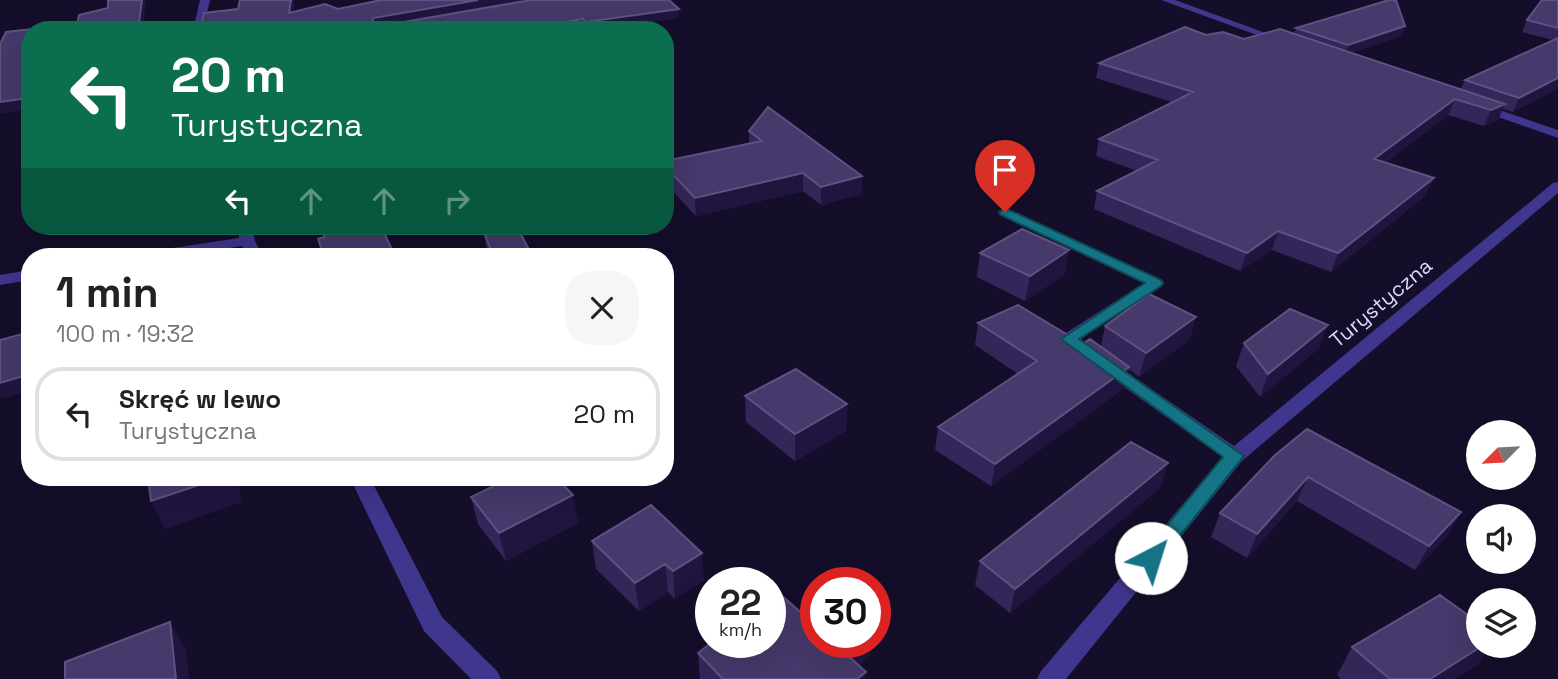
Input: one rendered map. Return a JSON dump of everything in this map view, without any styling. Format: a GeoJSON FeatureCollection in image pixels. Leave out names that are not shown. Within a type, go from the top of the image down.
{"type":"FeatureCollection","features":[{"type":"Feature","properties":{"kind":"street"},"geometry":{"type":"LineString","coordinates":[[200,21],[205,0]]}},
{"type":"Feature","properties":{"kind":"street"},"geometry":{"type":"LineString","coordinates":[[1166,0],[1295,45]]}},
{"type":"Feature","properties":{"kind":"street"},"geometry":{"type":"LineString","coordinates":[[1466,103],[1558,134]]}},
{"type":"Feature","properties":{"kind":"street","name":"Turystyczna"},"geometry":{"type":"LineString","coordinates":[[1050,679],[1235,456],[1555,191]]}},
{"type":"Feature","properties":{"kind":"street"},"geometry":{"type":"LineString","coordinates":[[1005,212],[1156,283],[1069,339],[1235,456]]}},
{"type":"Feature","properties":{"kind":"street"},"geometry":{"type":"LineString","coordinates":[[185,248],[242,235]]}},
{"type":"Feature","properties":{"kind":"street"},"geometry":{"type":"LineString","coordinates":[[0,280],[21,276]]}},
{"type":"Feature","properties":{"kind":"street"},"geometry":{"type":"LineString","coordinates":[[364,486],[433,624],[488,679]]}},
{"type":"Feature","properties":{"kind":"building"},"geometry":{"type":"Polygon","coordinates":[[[108,0],[142,0],[139,21],[78,21],[79,15],[108,8],[108,0]]]}},
{"type":"Feature","properties":{"kind":"building"},"geometry":{"type":"Polygon","coordinates":[[[240,0],[291,0],[289,13],[325,4],[338,9],[381,0],[478,0],[373,18],[372,21],[202,21],[204,13],[238,9],[240,0]]]}},
{"type":"Feature","properties":{"kind":"building"},"geometry":{"type":"Polygon","coordinates":[[[531,0],[669,0],[679,9],[593,21],[410,21],[531,0]]]}},
{"type":"Feature","properties":{"kind":"building"},"geometry":{"type":"Polygon","coordinates":[[[1396,0],[1405,26],[1348,45],[1296,28],[1396,0]]]}},
{"type":"Feature","properties":{"kind":"building"},"geometry":{"type":"Polygon","coordinates":[[[1542,0],[1558,0],[1558,28],[1527,20],[1542,0]]]}},
{"type":"Feature","properties":{"kind":"building"},"geometry":{"type":"Polygon","coordinates":[[[1185,27],[1206,35],[1223,32],[1244,39],[1280,29],[1505,104],[1491,110],[1455,99],[1374,159],[1434,178],[1338,253],[1278,231],[1247,253],[1097,191],[1158,160],[1099,139],[1193,92],[1099,63],[1185,27]]]}},
{"type":"Feature","properties":{"kind":"building"},"geometry":{"type":"Polygon","coordinates":[[[21,30],[21,99],[0,102],[0,44],[6,32],[21,30]]]}},
{"type":"Feature","properties":{"kind":"building"},"geometry":{"type":"Polygon","coordinates":[[[1558,38],[1558,78],[1519,98],[1465,80],[1558,38]]]}},
{"type":"Feature","properties":{"kind":"building"},"geometry":{"type":"Polygon","coordinates":[[[768,107],[862,176],[821,187],[803,173],[695,198],[674,176],[674,159],[762,141],[749,131],[768,107]]]}},
{"type":"Feature","properties":{"kind":"building"},"geometry":{"type":"Polygon","coordinates":[[[1022,229],[1069,250],[1030,276],[980,253],[1022,229]]]}},
{"type":"Feature","properties":{"kind":"building"},"geometry":{"type":"Polygon","coordinates":[[[385,235],[391,248],[321,248],[318,239],[385,235]]]}},
{"type":"Feature","properties":{"kind":"building"},"geometry":{"type":"Polygon","coordinates":[[[485,235],[521,235],[528,248],[490,248],[485,235]]]}},
{"type":"Feature","properties":{"kind":"building"},"geometry":{"type":"Polygon","coordinates":[[[1149,294],[1196,317],[1146,353],[1105,326],[1149,294]]]}},
{"type":"Feature","properties":{"kind":"building"},"geometry":{"type":"Polygon","coordinates":[[[1018,305],[1083,344],[1090,339],[1129,367],[995,464],[938,427],[1037,361],[978,323],[1018,305]]]}},
{"type":"Feature","properties":{"kind":"building"},"geometry":{"type":"Polygon","coordinates":[[[1290,309],[1328,325],[1268,374],[1244,343],[1290,309]]]}},
{"type":"Feature","properties":{"kind":"building"},"geometry":{"type":"Polygon","coordinates":[[[21,334],[21,377],[0,383],[0,340],[21,334]]]}},
{"type":"Feature","properties":{"kind":"building"},"geometry":{"type":"Polygon","coordinates":[[[796,369],[847,404],[795,434],[745,396],[796,369]]]}},
{"type":"Feature","properties":{"kind":"building"},"geometry":{"type":"Polygon","coordinates":[[[1307,429],[1461,512],[1429,546],[1308,477],[1257,534],[1220,513],[1274,456],[1307,429]]]}},
{"type":"Feature","properties":{"kind":"building"},"geometry":{"type":"Polygon","coordinates":[[[1131,442],[1168,463],[1015,589],[980,561],[1131,442]]]}},
{"type":"Feature","properties":{"kind":"building"},"geometry":{"type":"Polygon","coordinates":[[[149,486],[196,486],[151,501],[149,486]]]}},
{"type":"Feature","properties":{"kind":"building"},"geometry":{"type":"Polygon","coordinates":[[[494,486],[565,486],[573,495],[499,533],[471,497],[494,486]]]}},
{"type":"Feature","properties":{"kind":"building"},"geometry":{"type":"Polygon","coordinates":[[[651,505],[702,553],[673,571],[665,564],[635,583],[592,541],[651,505]]]}},
{"type":"Feature","properties":{"kind":"building"},"geometry":{"type":"Polygon","coordinates":[[[1440,595],[1466,614],[1466,656],[1430,679],[1390,679],[1352,647],[1440,595]]]}},
{"type":"Feature","properties":{"kind":"building"},"geometry":{"type":"Polygon","coordinates":[[[786,599],[800,612],[800,658],[851,658],[866,672],[857,679],[723,679],[703,658],[786,658],[786,599]]]}},
{"type":"Feature","properties":{"kind":"building"},"geometry":{"type":"Polygon","coordinates":[[[170,622],[176,679],[65,679],[65,662],[170,622]]]}},
{"type":"Feature","properties":{"kind":"route"},"geometry":{"type":"LineString","coordinates":[[1005,212],[1156,283],[1069,339],[1235,456],[1151,558]]}}]}
